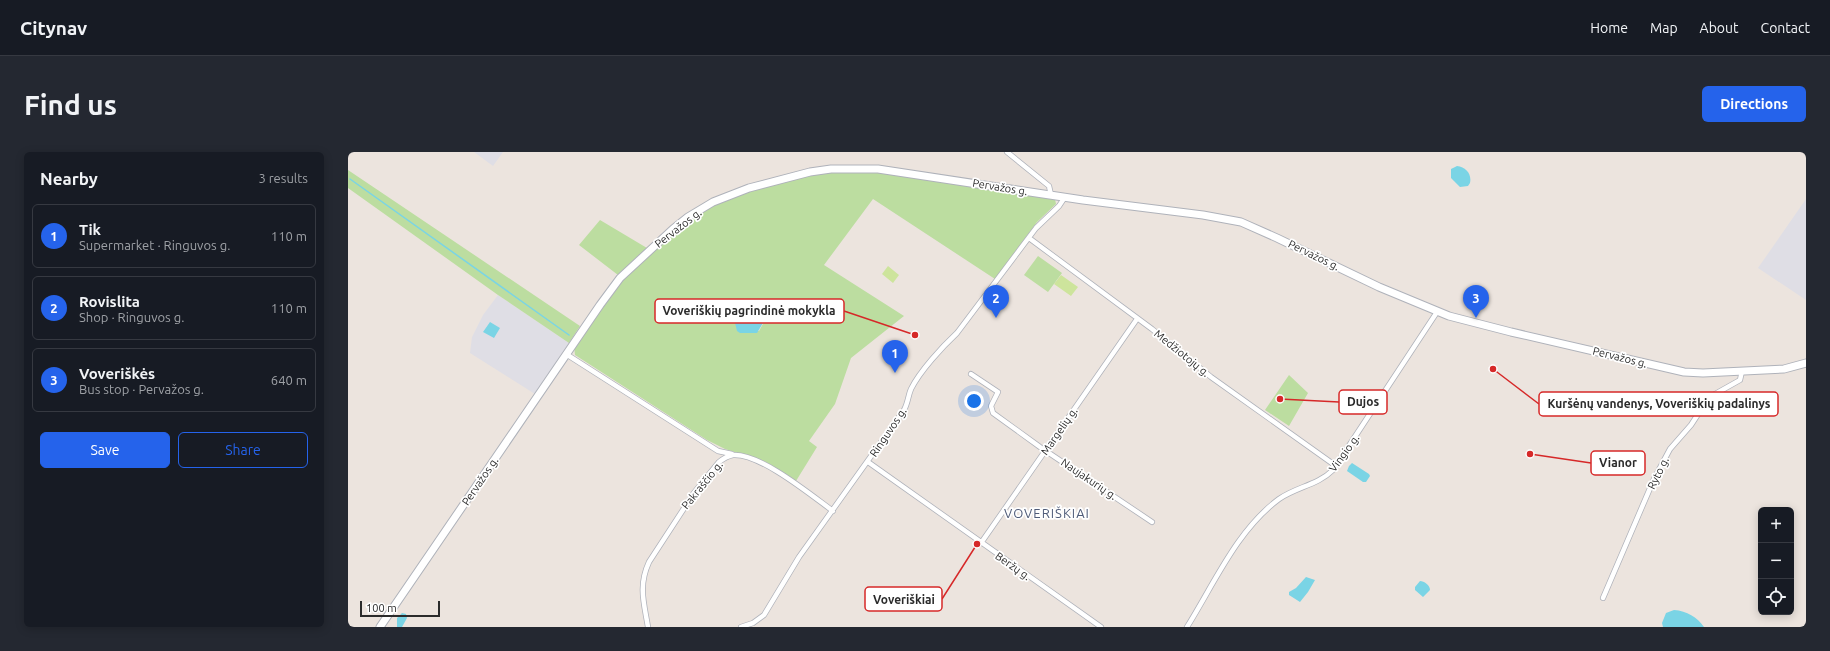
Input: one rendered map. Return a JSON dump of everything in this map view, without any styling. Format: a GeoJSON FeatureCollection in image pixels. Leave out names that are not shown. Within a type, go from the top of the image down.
{"type":"FeatureCollection","features":[{"type":"Feature","properties":{"kind":"main road","name":"Pervažos g."},"geometry":{"type":"LineString","coordinates":[[380,627],[610,290],[620,278],[673,229],[701,209],[725,197],[749,188],[810,172],[856,168],[904,172],[1051,196],[1210,216],[1241,222],[1259,229],[1379,287],[1437,312],[1484,326],[1675,370],[1703,373],[1784,369],[1806,363]]}},
{"type":"Feature","properties":{"kind":"street"},"geometry":{"type":"LineString","coordinates":[[1007,152],[1049,186],[1051,196]]}},
{"type":"Feature","properties":{"kind":"street","name":"Ringuvos g."},"geometry":{"type":"LineString","coordinates":[[741,627],[753,623],[764,615],[799,557],[904,410],[909,393],[917,380],[943,345],[957,333],[1043,220],[1064,201],[1065,197]]}},
{"type":"Feature","properties":{"kind":"street","name":"Medžiotojų g."},"geometry":{"type":"LineString","coordinates":[[1029,238],[1138,319],[1211,377],[1336,466]]}},
{"type":"Feature","properties":{"kind":"street","name":"Vingio g."},"geometry":{"type":"LineString","coordinates":[[1187,627],[1236,546],[1252,526],[1279,499],[1290,492],[1322,479],[1336,466],[1437,312]]}},
{"type":"Feature","properties":{"kind":"street","name":"Margelių g."},"geometry":{"type":"LineString","coordinates":[[982,543],[1138,319]]}},
{"type":"Feature","properties":{"kind":"street"},"geometry":{"type":"LineString","coordinates":[[566,354],[718,451],[735,455]]}},
{"type":"Feature","properties":{"kind":"street","name":"Ryto g."},"geometry":{"type":"LineString","coordinates":[[1603,598],[1654,479],[1664,460],[1706,402],[1715,394],[1740,380],[1742,371]]}},
{"type":"Feature","properties":{"kind":"street","name":"Naujakurių g."},"geometry":{"type":"LineString","coordinates":[[971,374],[998,392],[991,406],[993,413],[1152,522]]}},
{"type":"Feature","properties":{"kind":"street"},"geometry":{"type":"LineString","coordinates":[[718,451],[719,462]]}},
{"type":"Feature","properties":{"kind":"street","name":"Pakraščio g."},"geometry":{"type":"LineString","coordinates":[[648,627],[642,593],[645,572],[668,532],[694,493],[719,462],[729,456],[735,455],[750,458],[768,466],[833,511]]}},
{"type":"Feature","properties":{"kind":"street","name":"Beržų g."},"geometry":{"type":"LineString","coordinates":[[868,462],[1100,627]]}},
{"type":"Feature","properties":{"kind":"shaded area"},"geometry":{"type":"Polygon","coordinates":[[[474,152],[503,152],[493,166],[474,152]]]}},
{"type":"Feature","properties":{"kind":"shaded area"},"geometry":{"type":"Polygon","coordinates":[[[1806,199],[1806,300],[1758,268],[1806,199]]]}},
{"type":"Feature","properties":{"kind":"shaded area"},"geometry":{"type":"Polygon","coordinates":[[[498,295],[569,343],[535,394],[470,353],[472,337],[483,315],[498,295]]]}},
{"type":"Feature","properties":{"kind":"green space"},"geometry":{"type":"Polygon","coordinates":[[[348,170],[580,326],[569,343],[498,295],[348,188],[348,170]]]}},
{"type":"Feature","properties":{"kind":"green space"},"geometry":{"type":"Polygon","coordinates":[[[849,171],[896,174],[1055,199],[1056,204],[1037,222],[995,279],[873,199],[824,265],[904,316],[851,358],[835,404],[809,441],[817,447],[796,481],[766,462],[725,449],[707,440],[575,355],[574,346],[622,280],[678,229],[698,214],[746,192],[817,173],[849,171]],[[772,305],[757,308],[746,313],[737,319],[735,323],[759,331],[769,313],[776,313],[783,317],[772,305]]]}},
{"type":"Feature","properties":{"kind":"green space"},"geometry":{"type":"Polygon","coordinates":[[[600,220],[647,248],[618,275],[579,245],[600,220]]]}},
{"type":"Feature","properties":{"kind":"green space"},"geometry":{"type":"Polygon","coordinates":[[[1038,256],[1062,273],[1048,292],[1024,275],[1038,256]]]}},
{"type":"Feature","properties":{"kind":"green space"},"geometry":{"type":"Polygon","coordinates":[[[888,266],[899,275],[893,283],[882,274],[888,266]]]}},
{"type":"Feature","properties":{"kind":"green space"},"geometry":{"type":"Polygon","coordinates":[[[1061,275],[1078,287],[1071,296],[1054,284],[1061,275]]]}},
{"type":"Feature","properties":{"kind":"green space"},"geometry":{"type":"Polygon","coordinates":[[[1289,375],[1308,393],[1289,426],[1265,410],[1289,375]]]}},
{"type":"Feature","properties":{"kind":"water"},"geometry":{"type":"Polygon","coordinates":[[[1457,166],[1466,169],[1468,172],[1470,183],[1468,186],[1460,187],[1451,178],[1451,169],[1457,166]]]}},
{"type":"Feature","properties":{"kind":"water"},"geometry":{"type":"Polygon","coordinates":[[[767,305],[783,308],[786,311],[785,316],[772,312],[769,313],[757,333],[740,333],[737,331],[735,323],[739,317],[767,305]]]}},
{"type":"Feature","properties":{"kind":"water"},"geometry":{"type":"Polygon","coordinates":[[[490,322],[500,328],[494,338],[483,332],[490,322]]]}},
{"type":"Feature","properties":{"kind":"water"},"geometry":{"type":"Polygon","coordinates":[[[1352,463],[1369,474],[1370,476],[1366,482],[1363,482],[1347,471],[1352,463]]]}},
{"type":"Feature","properties":{"kind":"water"},"geometry":{"type":"Polygon","coordinates":[[[1306,577],[1315,580],[1300,602],[1289,595],[1289,592],[1296,588],[1306,577]]]}},
{"type":"Feature","properties":{"kind":"water"},"geometry":{"type":"Polygon","coordinates":[[[1420,581],[1430,588],[1430,590],[1423,597],[1415,590],[1415,587],[1420,581]]]}},
{"type":"Feature","properties":{"kind":"water"},"geometry":{"type":"Polygon","coordinates":[[[1674,610],[1691,615],[1704,627],[1663,627],[1662,623],[1666,613],[1674,610]]]}},
{"type":"Feature","properties":{"kind":"water"},"geometry":{"type":"Polygon","coordinates":[[[402,613],[406,614],[407,618],[402,627],[397,627],[397,618],[402,613]]]}},
{"type":"Feature","properties":{"kind":"waterway"},"geometry":{"type":"LineString","coordinates":[[350,179],[569,335]]}},
{"type":"Feature","properties":{"kind":"place","name":"Rovislita"},"geometry":{"type":"Point","coordinates":[996,318]}},
{"type":"Feature","properties":{"kind":"place","name":"Voveriškės"},"geometry":{"type":"Point","coordinates":[1476,318]}},
{"type":"Feature","properties":{"kind":"place","name":"Voveriškių pagrindinė mokykla"},"geometry":{"type":"Point","coordinates":[915,335]}},
{"type":"Feature","properties":{"kind":"place","name":"Kuršėnų vandenys, Voveriškių padalinys"},"geometry":{"type":"Point","coordinates":[1493,369]}},
{"type":"Feature","properties":{"kind":"place","name":"Tik"},"geometry":{"type":"Point","coordinates":[895,373]}},
{"type":"Feature","properties":{"kind":"place","name":"Dujos"},"geometry":{"type":"Point","coordinates":[1280,399]}},
{"type":"Feature","properties":{"kind":"place","name":"Vianor"},"geometry":{"type":"Point","coordinates":[1530,454]}},
{"type":"Feature","properties":{"kind":"place","name":"Voveriškiai"},"geometry":{"type":"Point","coordinates":[977,544]}},
{"type":"Feature","properties":{"kind":"district","name":"VOVERIŠKIAI"},"geometry":{"type":"Point","coordinates":[1047,513]}}]}
